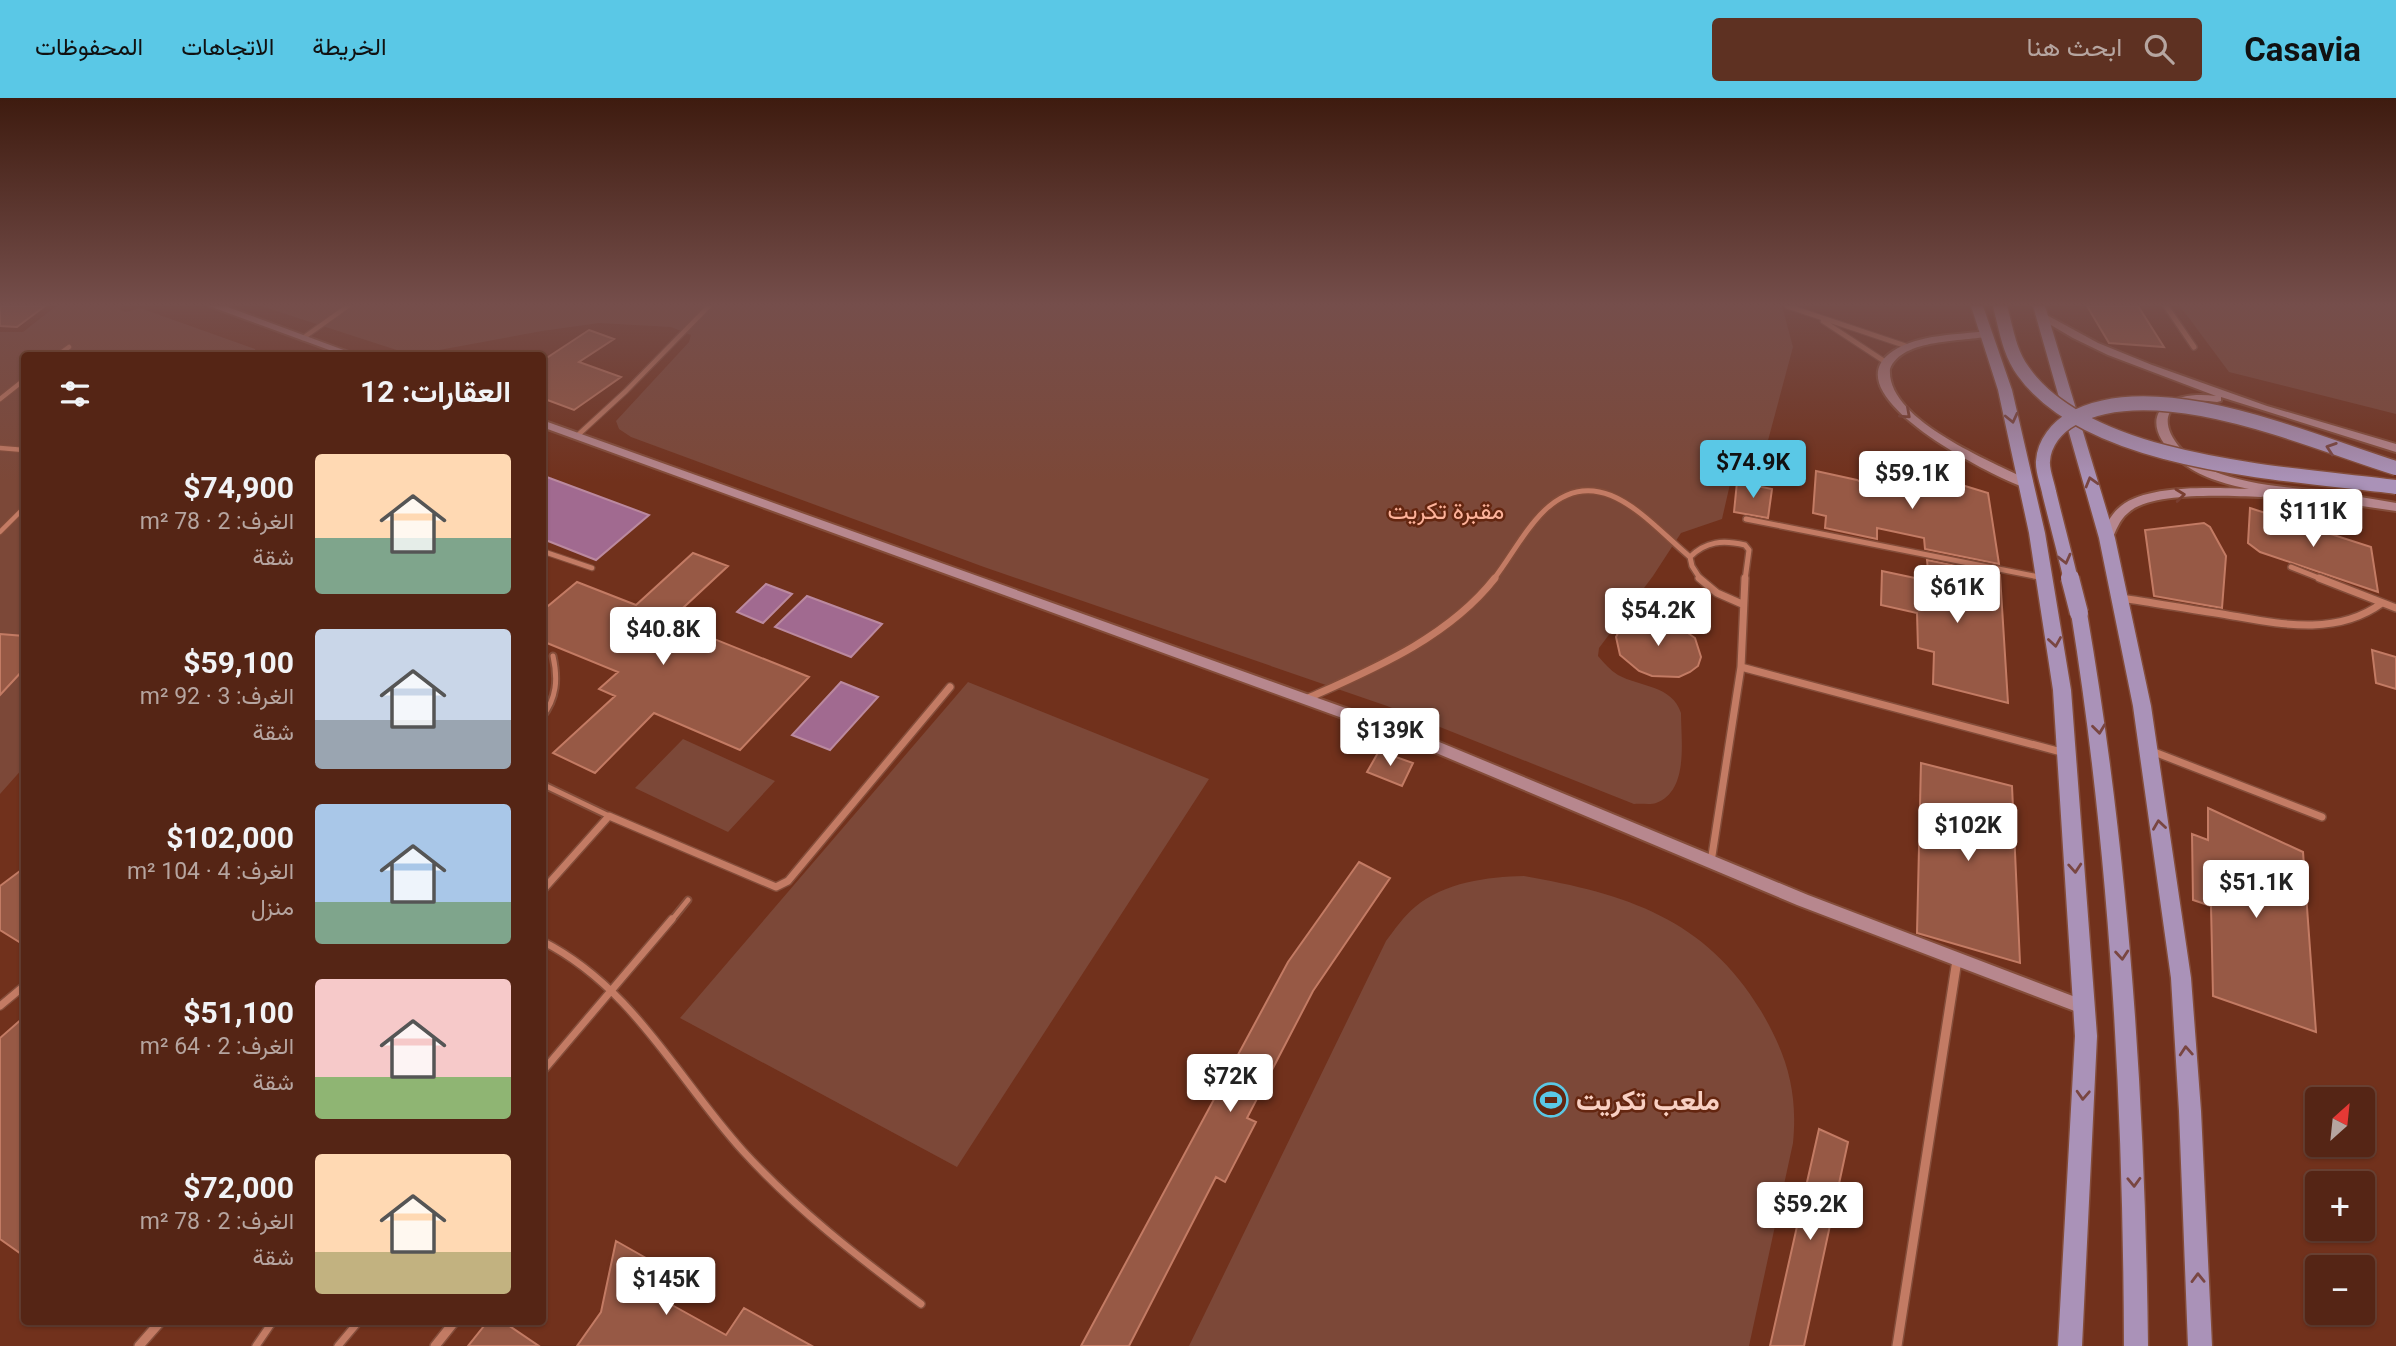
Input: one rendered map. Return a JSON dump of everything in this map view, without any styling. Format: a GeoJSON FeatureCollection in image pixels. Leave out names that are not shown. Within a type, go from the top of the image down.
{"type":"FeatureCollection","features":[{"type":"Feature","properties":{"kind":"main road"},"geometry":{"type":"LineString","coordinates":[[1997,364],[2026,484],[2044,579],[2062,690],[2067,754],[2086,1036],[2070,1346]]}},
{"type":"Feature","properties":{"kind":"main road"},"geometry":{"type":"LineString","coordinates":[[2019,364],[2023,372],[2053,401],[2102,430],[2159,452],[2208,464],[2396,487]]}},
{"type":"Feature","properties":{"kind":"main road"},"geometry":{"type":"LineString","coordinates":[[2056,364],[2107,538],[2148,749],[2181,978],[2190,1111],[2200,1346]]}},
{"type":"Feature","properties":{"kind":"main road"},"geometry":{"type":"LineString","coordinates":[[2136,1346],[2136,1238],[2123,962],[2100,736],[2079,613],[2042,463],[2045,447],[2052,433],[2084,412],[2139,403],[2207,409],[2243,418],[2396,468]]}},
{"type":"Feature","properties":{"kind":"street"},"geometry":{"type":"LineString","coordinates":[[1887,364],[1884,371],[1887,389],[1899,409],[1910,419],[2026,484]]}},
{"type":"Feature","properties":{"kind":"street"},"geometry":{"type":"LineString","coordinates":[[2144,364],[2283,414]]}},
{"type":"Feature","properties":{"kind":"street"},"geometry":{"type":"LineString","coordinates":[[2396,448],[2234,401],[2201,397],[2174,402],[2163,414],[2162,428],[2171,445],[2190,463],[2230,481],[2396,507]]}},
{"type":"Feature","properties":{"kind":"street"},"geometry":{"type":"LineString","coordinates":[[546,424],[1516,777],[1711,862],[2085,1008]]}},
{"type":"Feature","properties":{"kind":"street"},"geometry":{"type":"LineString","coordinates":[[1305,700],[1394,656],[1454,618],[1493,580],[1550,504],[1573,491],[1590,490],[1619,499],[1637,510],[1690,557],[1692,567],[1707,586],[1742,604]]}},
{"type":"Feature","properties":{"kind":"street"},"geometry":{"type":"LineString","coordinates":[[2107,538],[2113,520],[2129,505],[2146,499],[2249,492],[2337,498]]}},
{"type":"Feature","properties":{"kind":"street"},"geometry":{"type":"LineString","coordinates":[[1746,519],[2044,579]]}},
{"type":"Feature","properties":{"kind":"street"},"geometry":{"type":"LineString","coordinates":[[1690,557],[1706,545],[1721,541],[1749,547],[1742,604],[1741,667],[1711,862]]}},
{"type":"Feature","properties":{"kind":"street"},"geometry":{"type":"LineString","coordinates":[[2291,567],[2396,608]]}},
{"type":"Feature","properties":{"kind":"street"},"geometry":{"type":"LineString","coordinates":[[2120,598],[2295,626],[2339,623],[2364,615],[2382,603]]}},
{"type":"Feature","properties":{"kind":"street"},"geometry":{"type":"LineString","coordinates":[[1741,667],[2067,754]]}},
{"type":"Feature","properties":{"kind":"street"},"geometry":{"type":"LineString","coordinates":[[546,887],[609,816],[776,887],[788,881],[950,687]]}},
{"type":"Feature","properties":{"kind":"street"},"geometry":{"type":"LineString","coordinates":[[2148,749],[2322,817]]}},
{"type":"Feature","properties":{"kind":"street"},"geometry":{"type":"LineString","coordinates":[[1897,1346],[1957,960]]}},
{"type":"Feature","properties":{"kind":"street"},"geometry":{"type":"LineString","coordinates":[[139,1346],[157,1325]]}},
{"type":"Feature","properties":{"kind":"street"},"geometry":{"type":"LineString","coordinates":[[435,1346],[452,1325]]}},
{"type":"Feature","properties":{"kind":"lane"},"geometry":{"type":"LineString","coordinates":[[578,436],[652,364]]}},
{"type":"Feature","properties":{"kind":"lane"},"geometry":{"type":"LineString","coordinates":[[0,399],[21,382]]}},
{"type":"Feature","properties":{"kind":"lane"},"geometry":{"type":"LineString","coordinates":[[0,448],[21,450]]}},
{"type":"Feature","properties":{"kind":"lane"},"geometry":{"type":"LineString","coordinates":[[0,532],[21,511]]}},
{"type":"Feature","properties":{"kind":"lane"},"geometry":{"type":"LineString","coordinates":[[546,552],[592,568]]}},
{"type":"Feature","properties":{"kind":"lane"},"geometry":{"type":"LineString","coordinates":[[546,712],[552,705],[557,682],[552,656]]}},
{"type":"Feature","properties":{"kind":"lane"},"geometry":{"type":"LineString","coordinates":[[546,786],[609,816]]}},
{"type":"Feature","properties":{"kind":"lane"},"geometry":{"type":"LineString","coordinates":[[546,1067],[688,900]]}},
{"type":"Feature","properties":{"kind":"lane"},"geometry":{"type":"LineString","coordinates":[[546,943],[568,954],[613,989],[660,1042],[710,1113],[764,1172],[825,1231],[921,1304]]}},
{"type":"Feature","properties":{"kind":"lane"},"geometry":{"type":"LineString","coordinates":[[0,1006],[21,988]]}},
{"type":"Feature","properties":{"kind":"lane"},"geometry":{"type":"LineString","coordinates":[[256,1346],[270,1325]]}},
{"type":"Feature","properties":{"kind":"lane"},"geometry":{"type":"LineString","coordinates":[[338,1346],[356,1325]]}},
{"type":"Feature","properties":{"kind":"green space"},"geometry":{"type":"Polygon","coordinates":[[[0,364],[21,364],[21,770],[0,794],[0,364]]]}},
{"type":"Feature","properties":{"kind":"green space","name":"مقبرة تكريت"},"geometry":{"type":"Polygon","coordinates":[[[668,364],[1788,364],[1766,448],[1736,458],[1722,519],[1681,533],[1653,576],[1599,648],[1598,656],[1612,671],[1663,692],[1677,704],[1681,713],[1682,751],[1678,777],[1667,797],[1651,804],[1634,804],[1387,706],[984,567],[631,437],[619,429],[616,421],[668,364]]]}},
{"type":"Feature","properties":{"kind":"green space"},"geometry":{"type":"Polygon","coordinates":[[[2223,364],[2396,364],[2396,414],[2229,372],[2223,364]]]}},
{"type":"Feature","properties":{"kind":"green space"},"geometry":{"type":"Polygon","coordinates":[[[968,682],[1209,779],[957,1167],[680,1018],[968,682]]]}},
{"type":"Feature","properties":{"kind":"green space"},"geometry":{"type":"Polygon","coordinates":[[[683,739],[775,781],[728,832],[635,788],[683,739]]]}},
{"type":"Feature","properties":{"kind":"green space","name":"ملعب تكريت"},"geometry":{"type":"Polygon","coordinates":[[[1524,876],[1629,902],[1660,915],[1688,932],[1715,953],[1739,979],[1761,1011],[1778,1043],[1792,1090],[1793,1143],[1749,1346],[1189,1346],[1386,941],[1411,911],[1439,892],[1467,882],[1524,876]]]}},
{"type":"Feature","properties":{"kind":"shaded area"},"geometry":{"type":"Polygon","coordinates":[[[546,477],[649,515],[596,560],[546,540],[546,477]]]}},
{"type":"Feature","properties":{"kind":"shaded area"},"geometry":{"type":"Polygon","coordinates":[[[766,584],[792,594],[763,623],[737,612],[766,584]]]}},
{"type":"Feature","properties":{"kind":"shaded area"},"geometry":{"type":"Polygon","coordinates":[[[807,596],[882,624],[851,657],[775,627],[807,596]]]}},
{"type":"Feature","properties":{"kind":"shaded area"},"geometry":{"type":"Polygon","coordinates":[[[841,682],[878,697],[830,750],[792,735],[841,682]]]}},
{"type":"Feature","properties":{"kind":"building"},"geometry":{"type":"Polygon","coordinates":[[[546,364],[585,364],[621,377],[574,410],[546,400],[546,364]]]}},
{"type":"Feature","properties":{"kind":"building"},"geometry":{"type":"Polygon","coordinates":[[[1916,462],[1952,482],[1988,493],[1999,564],[1925,549],[1924,538],[1877,528],[1877,539],[1825,528],[1826,516],[1813,513],[1816,471],[1857,480],[1879,493],[1916,462]]]}},
{"type":"Feature","properties":{"kind":"building"},"geometry":{"type":"Polygon","coordinates":[[[1737,482],[1772,489],[1768,518],[1734,512],[1737,482]]]}},
{"type":"Feature","properties":{"kind":"building"},"geometry":{"type":"Polygon","coordinates":[[[2250,508],[2371,547],[2378,592],[2260,552],[2248,543],[2250,508]]]}},
{"type":"Feature","properties":{"kind":"building"},"geometry":{"type":"Polygon","coordinates":[[[2204,523],[2210,527],[2226,556],[2222,608],[2154,596],[2145,530],[2204,523]]]}},
{"type":"Feature","properties":{"kind":"building"},"geometry":{"type":"Polygon","coordinates":[[[693,553],[728,566],[669,621],[809,677],[740,750],[654,713],[595,773],[553,753],[615,696],[599,689],[618,672],[546,643],[546,608],[577,582],[636,605],[693,553]]]}},
{"type":"Feature","properties":{"kind":"building"},"geometry":{"type":"Polygon","coordinates":[[[1927,560],[2000,575],[2008,703],[1933,684],[1934,652],[1918,648],[1917,613],[1881,605],[1882,571],[1929,581],[1927,560]]]}},
{"type":"Feature","properties":{"kind":"building"},"geometry":{"type":"Polygon","coordinates":[[[1650,618],[1675,624],[1695,638],[1701,657],[1698,666],[1679,677],[1652,676],[1639,671],[1620,655],[1616,637],[1620,629],[1627,623],[1650,618]]]}},
{"type":"Feature","properties":{"kind":"building"},"geometry":{"type":"Polygon","coordinates":[[[0,634],[21,636],[21,672],[0,695],[0,634]]]}},
{"type":"Feature","properties":{"kind":"building"},"geometry":{"type":"Polygon","coordinates":[[[2372,650],[2396,657],[2396,689],[2376,683],[2372,650]]]}},
{"type":"Feature","properties":{"kind":"building"},"geometry":{"type":"Polygon","coordinates":[[[1379,751],[1413,763],[1402,786],[1367,772],[1379,751]]]}},
{"type":"Feature","properties":{"kind":"building"},"geometry":{"type":"Polygon","coordinates":[[[1921,763],[2012,786],[2020,963],[1917,933],[1921,763]]]}},
{"type":"Feature","properties":{"kind":"building"},"geometry":{"type":"Polygon","coordinates":[[[2208,808],[2303,852],[2316,1032],[2213,996],[2211,906],[2193,900],[2192,834],[2208,840],[2208,808]]]}},
{"type":"Feature","properties":{"kind":"building"},"geometry":{"type":"Polygon","coordinates":[[[1359,862],[1390,878],[1313,991],[1247,1118],[1256,1122],[1225,1182],[1216,1177],[1129,1346],[1081,1346],[1288,962],[1359,862]]]}},
{"type":"Feature","properties":{"kind":"building"},"geometry":{"type":"Polygon","coordinates":[[[21,870],[21,943],[0,930],[0,886],[21,870]]]}},
{"type":"Feature","properties":{"kind":"building"},"geometry":{"type":"Polygon","coordinates":[[[21,1020],[21,1254],[0,1239],[0,1038],[21,1020]]]}},
{"type":"Feature","properties":{"kind":"building"},"geometry":{"type":"Polygon","coordinates":[[[1819,1129],[1848,1142],[1804,1346],[1770,1346],[1819,1129]]]}},
{"type":"Feature","properties":{"kind":"building"},"geometry":{"type":"Polygon","coordinates":[[[616,1241],[653,1262],[636,1285],[726,1335],[744,1308],[812,1346],[577,1346],[601,1312],[616,1241]]]}},
{"type":"Feature","properties":{"kind":"building"},"geometry":{"type":"Polygon","coordinates":[[[485,1325],[508,1325],[539,1346],[468,1346],[485,1325]]]}},
{"type":"Feature","properties":{"kind":"place","name":"ملعب تكريت"},"geometry":{"type":"Point","coordinates":[1551,1100]}}]}
